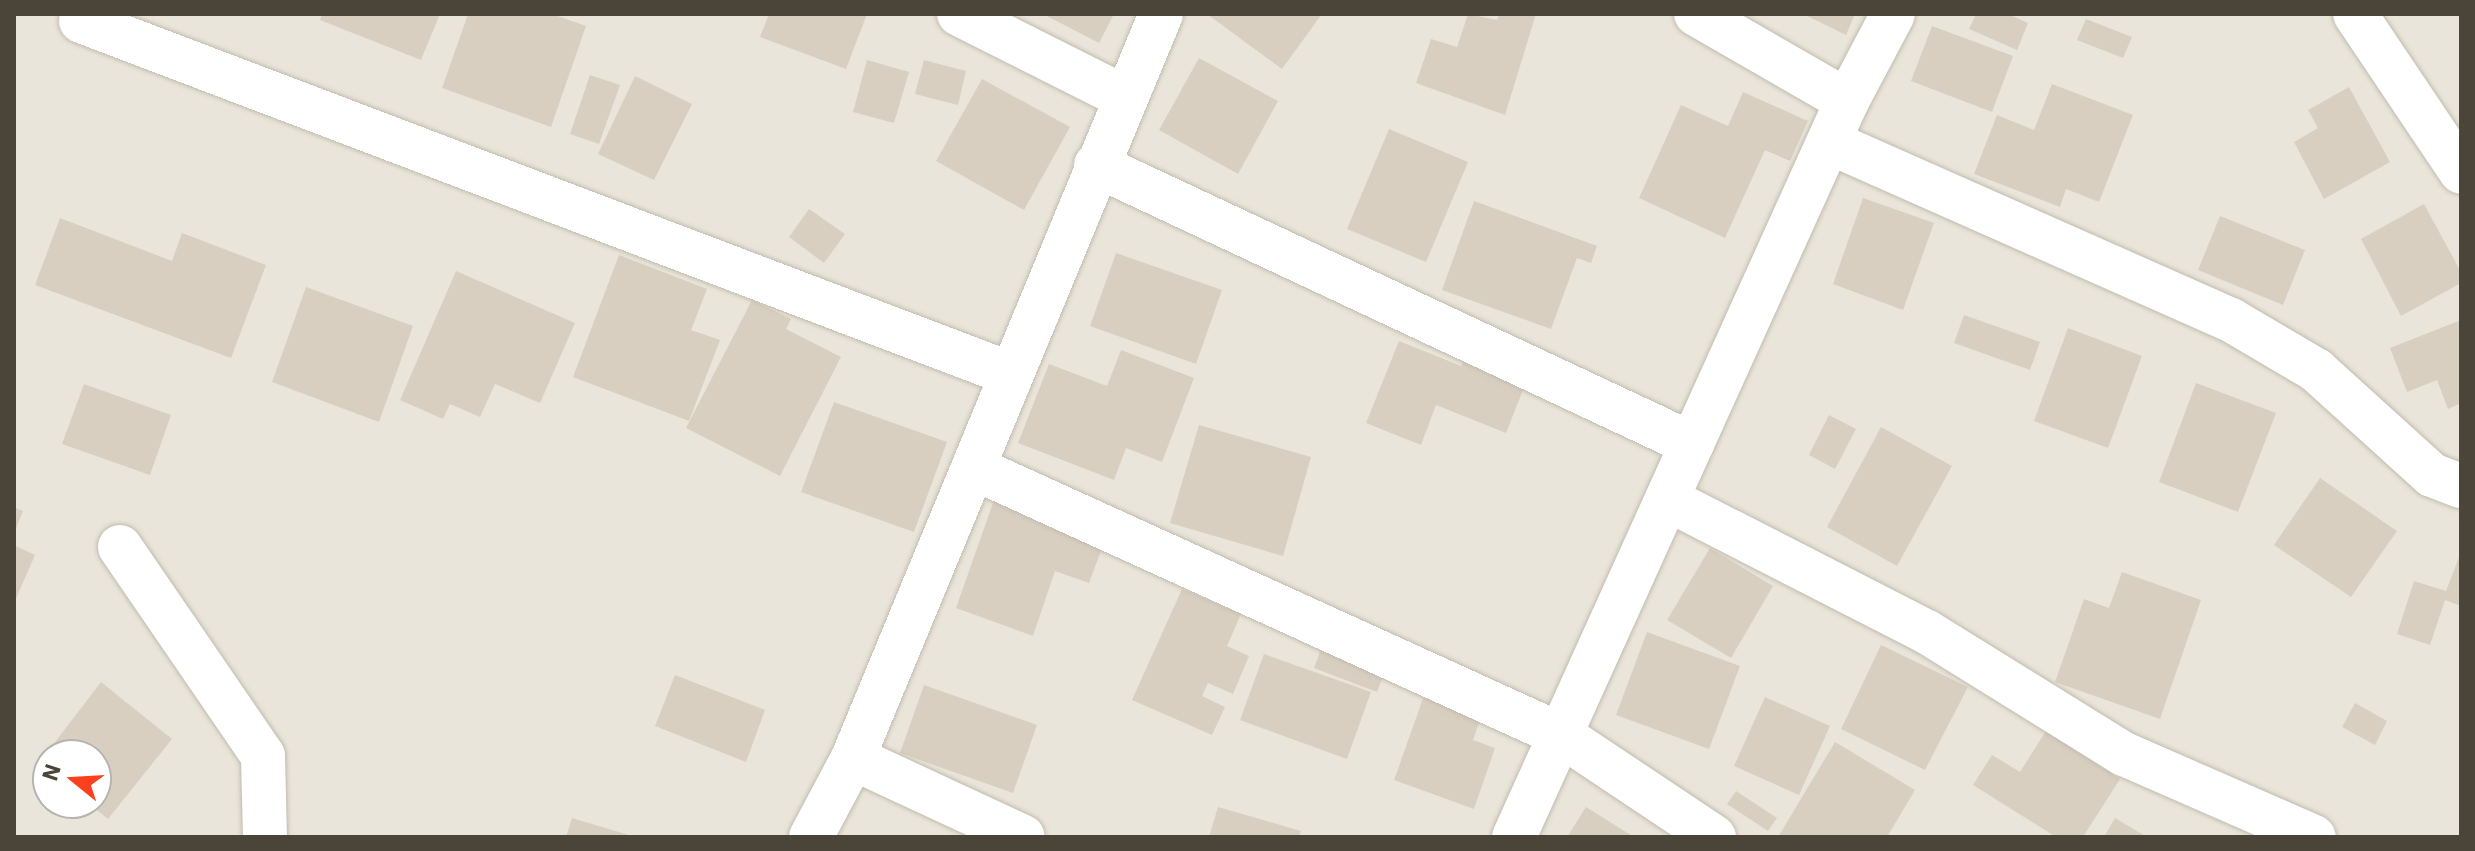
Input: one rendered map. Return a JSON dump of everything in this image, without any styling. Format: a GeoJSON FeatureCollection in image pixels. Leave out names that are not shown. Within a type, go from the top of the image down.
{"type":"FeatureCollection","features":[{"type":"Feature","properties":{"kind":"street"},"geometry":{"type":"LineString","coordinates":[[959,14],[1122,96]]}},
{"type":"Feature","properties":{"kind":"street"},"geometry":{"type":"LineString","coordinates":[[811,837],[853,758],[974,468],[1122,96],[1161,14]]}},
{"type":"Feature","properties":{"kind":"street"},"geometry":{"type":"LineString","coordinates":[[1696,14],[1847,101]]}},
{"type":"Feature","properties":{"kind":"street"},"geometry":{"type":"LineString","coordinates":[[1514,837],[1847,101],[1893,14]]}},
{"type":"Feature","properties":{"kind":"street"},"geometry":{"type":"LineString","coordinates":[[2355,14],[2461,172]]}},
{"type":"Feature","properties":{"kind":"street"},"geometry":{"type":"LineString","coordinates":[[81,21],[1011,374]]}},
{"type":"Feature","properties":{"kind":"street"},"geometry":{"type":"LineString","coordinates":[[1829,142],[2231,320],[2316,370],[2432,475],[2461,486]]}},
{"type":"Feature","properties":{"kind":"street"},"geometry":{"type":"LineString","coordinates":[[1096,165],[1692,444]]}},
{"type":"Feature","properties":{"kind":"street"},"geometry":{"type":"LineString","coordinates":[[974,468],[1561,735],[1714,837]]}},
{"type":"Feature","properties":{"kind":"street"},"geometry":{"type":"LineString","coordinates":[[1667,499],[1927,632],[2124,754],[2314,837]]}},
{"type":"Feature","properties":{"kind":"street"},"geometry":{"type":"LineString","coordinates":[[120,547],[263,756],[265,837]]}},
{"type":"Feature","properties":{"kind":"street"},"geometry":{"type":"LineString","coordinates":[[853,758],[1023,837]]}},
{"type":"Feature","properties":{"kind":"shaded area"},"geometry":{"type":"Polygon","coordinates":[[[14,14],[2461,14],[2461,837],[14,837],[14,14]]]}},
{"type":"Feature","properties":{"kind":"building"},"geometry":{"type":"Polygon","coordinates":[[[322,14],[440,14],[421,60],[320,20],[322,14]]]}},
{"type":"Feature","properties":{"kind":"building"},"geometry":{"type":"Polygon","coordinates":[[[468,14],[552,14],[586,26],[551,127],[442,88],[468,14]]]}},
{"type":"Feature","properties":{"kind":"building"},"geometry":{"type":"Polygon","coordinates":[[[769,14],[867,14],[846,69],[760,37],[769,14]]]}},
{"type":"Feature","properties":{"kind":"building"},"geometry":{"type":"Polygon","coordinates":[[[1043,14],[1114,14],[1099,43],[1043,14]]]}},
{"type":"Feature","properties":{"kind":"building"},"geometry":{"type":"Polygon","coordinates":[[[1207,14],[1322,14],[1282,69],[1207,14]]]}},
{"type":"Feature","properties":{"kind":"building"},"geometry":{"type":"Polygon","coordinates":[[[1468,14],[1497,20],[1499,14],[1536,14],[1505,115],[1416,83],[1431,39],[1457,47],[1468,14]]]}},
{"type":"Feature","properties":{"kind":"building"},"geometry":{"type":"Polygon","coordinates":[[[1803,14],[1855,14],[1846,35],[1803,14]]]}},
{"type":"Feature","properties":{"kind":"building"},"geometry":{"type":"Polygon","coordinates":[[[1976,14],[2008,14],[2028,23],[2017,50],[1969,29],[1976,14]]]}},
{"type":"Feature","properties":{"kind":"building"},"geometry":{"type":"Polygon","coordinates":[[[2086,19],[2132,37],[2123,58],[2077,40],[2086,19]]]}},
{"type":"Feature","properties":{"kind":"building"},"geometry":{"type":"Polygon","coordinates":[[[1932,26],[2013,56],[1992,112],[1911,81],[1932,26]]]}},
{"type":"Feature","properties":{"kind":"building"},"geometry":{"type":"Polygon","coordinates":[[[1199,58],[1278,101],[1238,174],[1159,130],[1199,58]]]}},
{"type":"Feature","properties":{"kind":"building"},"geometry":{"type":"Polygon","coordinates":[[[867,60],[909,72],[894,123],[853,112],[867,60]]]}},
{"type":"Feature","properties":{"kind":"building"},"geometry":{"type":"Polygon","coordinates":[[[924,60],[966,71],[958,105],[915,94],[924,60]]]}},
{"type":"Feature","properties":{"kind":"building"},"geometry":{"type":"Polygon","coordinates":[[[590,75],[620,85],[599,144],[570,134],[590,75]]]}},
{"type":"Feature","properties":{"kind":"building"},"geometry":{"type":"Polygon","coordinates":[[[635,76],[692,104],[654,180],[598,154],[635,76]]]}},
{"type":"Feature","properties":{"kind":"building"},"geometry":{"type":"Polygon","coordinates":[[[982,79],[1070,127],[1024,210],[936,161],[982,79]]]}},
{"type":"Feature","properties":{"kind":"building"},"geometry":{"type":"Polygon","coordinates":[[[2052,84],[2133,115],[2099,202],[2066,189],[2060,207],[1974,174],[1997,115],[2034,130],[2052,84]]]}},
{"type":"Feature","properties":{"kind":"building"},"geometry":{"type":"Polygon","coordinates":[[[2349,87],[2390,162],[2324,199],[2294,142],[2318,128],[2308,110],[2349,87]]]}},
{"type":"Feature","properties":{"kind":"building"},"geometry":{"type":"Polygon","coordinates":[[[1743,92],[1808,121],[1790,161],[1765,150],[1725,238],[1639,198],[1681,105],[1728,126],[1743,92]]]}},
{"type":"Feature","properties":{"kind":"building"},"geometry":{"type":"Polygon","coordinates":[[[1389,129],[1468,162],[1426,262],[1347,229],[1389,129]]]}},
{"type":"Feature","properties":{"kind":"building"},"geometry":{"type":"Polygon","coordinates":[[[1863,198],[1934,223],[1903,310],[1833,284],[1863,198]]]}},
{"type":"Feature","properties":{"kind":"building"},"geometry":{"type":"Polygon","coordinates":[[[1474,201],[1597,246],[1591,263],[1577,258],[1551,329],[1442,290],[1474,201]]]}},
{"type":"Feature","properties":{"kind":"building"},"geometry":{"type":"Polygon","coordinates":[[[2424,204],[2461,272],[2461,283],[2401,316],[2361,239],[2424,204]]]}},
{"type":"Feature","properties":{"kind":"building"},"geometry":{"type":"Polygon","coordinates":[[[809,209],[845,234],[824,263],[789,237],[809,209]]]}},
{"type":"Feature","properties":{"kind":"building"},"geometry":{"type":"Polygon","coordinates":[[[2220,216],[2305,250],[2283,305],[2198,270],[2220,216]]]}},
{"type":"Feature","properties":{"kind":"building"},"geometry":{"type":"Polygon","coordinates":[[[60,218],[172,261],[182,233],[266,265],[231,358],[35,285],[60,218]]]}},
{"type":"Feature","properties":{"kind":"building"},"geometry":{"type":"Polygon","coordinates":[[[1116,253],[1222,290],[1196,364],[1090,326],[1116,253]]]}},
{"type":"Feature","properties":{"kind":"building"},"geometry":{"type":"Polygon","coordinates":[[[619,255],[707,289],[691,330],[720,340],[689,421],[573,377],[619,255]]]}},
{"type":"Feature","properties":{"kind":"building"},"geometry":{"type":"Polygon","coordinates":[[[456,271],[575,323],[540,403],[495,384],[480,417],[450,404],[443,419],[400,400],[456,271]]]}},
{"type":"Feature","properties":{"kind":"building"},"geometry":{"type":"Polygon","coordinates":[[[306,287],[413,326],[379,422],[272,382],[306,287]]]}},
{"type":"Feature","properties":{"kind":"building"},"geometry":{"type":"Polygon","coordinates":[[[752,300],[791,319],[786,329],[841,357],[780,476],[686,428],[752,300]]]}},
{"type":"Feature","properties":{"kind":"building"},"geometry":{"type":"Polygon","coordinates":[[[1964,315],[2040,342],[2030,370],[1954,343],[1964,315]]]}},
{"type":"Feature","properties":{"kind":"building"},"geometry":{"type":"Polygon","coordinates":[[[2461,320],[2461,403],[2448,409],[2437,380],[2407,392],[2390,348],[2461,320]]]}},
{"type":"Feature","properties":{"kind":"building"},"geometry":{"type":"Polygon","coordinates":[[[2068,328],[2142,356],[2108,448],[2034,421],[2068,328]]]}},
{"type":"Feature","properties":{"kind":"building"},"geometry":{"type":"Polygon","coordinates":[[[1399,341],[1461,366],[1470,346],[1531,370],[1506,433],[1436,405],[1421,445],[1366,423],[1399,341]]]}},
{"type":"Feature","properties":{"kind":"building"},"geometry":{"type":"Polygon","coordinates":[[[1121,350],[1194,378],[1162,462],[1126,448],[1114,480],[1018,443],[1049,364],[1107,386],[1121,350]]]}},
{"type":"Feature","properties":{"kind":"building"},"geometry":{"type":"Polygon","coordinates":[[[2196,383],[2276,413],[2238,512],[2159,482],[2196,383]]]}},
{"type":"Feature","properties":{"kind":"building"},"geometry":{"type":"Polygon","coordinates":[[[84,384],[171,415],[150,475],[62,444],[84,384]]]}},
{"type":"Feature","properties":{"kind":"building"},"geometry":{"type":"Polygon","coordinates":[[[834,402],[947,442],[914,532],[801,492],[834,402]]]}},
{"type":"Feature","properties":{"kind":"building"},"geometry":{"type":"Polygon","coordinates":[[[1829,415],[1856,429],[1835,469],[1809,455],[1829,415]]]}},
{"type":"Feature","properties":{"kind":"building"},"geometry":{"type":"Polygon","coordinates":[[[1199,425],[1311,457],[1283,556],[1170,523],[1199,425]]]}},
{"type":"Feature","properties":{"kind":"building"},"geometry":{"type":"Polygon","coordinates":[[[1881,427],[1952,466],[1897,566],[1827,527],[1881,427]]]}},
{"type":"Feature","properties":{"kind":"building"},"geometry":{"type":"Polygon","coordinates":[[[2320,478],[2397,531],[2351,597],[2274,545],[2320,478]]]}},
{"type":"Feature","properties":{"kind":"building"},"geometry":{"type":"Polygon","coordinates":[[[994,500],[1105,540],[1089,583],[1055,571],[1033,636],[956,608],[994,500]]]}},
{"type":"Feature","properties":{"kind":"building"},"geometry":{"type":"Polygon","coordinates":[[[14,507],[23,511],[14,533],[14,507]]]}},
{"type":"Feature","properties":{"kind":"building"},"geometry":{"type":"Polygon","coordinates":[[[14,545],[35,555],[14,603],[14,545]]]}},
{"type":"Feature","properties":{"kind":"building"},"geometry":{"type":"Polygon","coordinates":[[[1710,548],[1773,586],[1731,658],[1667,620],[1710,548]]]}},
{"type":"Feature","properties":{"kind":"building"},"geometry":{"type":"Polygon","coordinates":[[[2461,552],[2461,606],[2445,600],[2430,645],[2397,634],[2414,581],[2446,591],[2461,552]]]}},
{"type":"Feature","properties":{"kind":"building"},"geometry":{"type":"Polygon","coordinates":[[[2122,572],[2201,600],[2160,719],[2055,682],[2084,599],[2109,608],[2122,572]]]}},
{"type":"Feature","properties":{"kind":"building"},"geometry":{"type":"Polygon","coordinates":[[[1182,589],[1241,614],[1227,646],[1249,656],[1233,694],[1208,683],[1202,696],[1225,707],[1212,735],[1132,700],[1182,589]]]}},
{"type":"Feature","properties":{"kind":"building"},"geometry":{"type":"Polygon","coordinates":[[[1647,632],[1740,666],[1709,749],[1616,715],[1647,632]]]}},
{"type":"Feature","properties":{"kind":"building"},"geometry":{"type":"Polygon","coordinates":[[[1325,638],[1389,661],[1377,692],[1314,668],[1325,638]]]}},
{"type":"Feature","properties":{"kind":"building"},"geometry":{"type":"Polygon","coordinates":[[[1881,645],[1968,687],[1925,770],[1841,729],[1881,645]]]}},
{"type":"Feature","properties":{"kind":"building"},"geometry":{"type":"Polygon","coordinates":[[[1264,654],[1371,692],[1347,759],[1240,720],[1264,654]]]}},
{"type":"Feature","properties":{"kind":"building"},"geometry":{"type":"Polygon","coordinates":[[[675,675],[765,710],[746,762],[655,726],[675,675]]]}},
{"type":"Feature","properties":{"kind":"building"},"geometry":{"type":"Polygon","coordinates":[[[101,682],[172,739],[112,814],[112,739],[57,739],[101,682]]]}},
{"type":"Feature","properties":{"kind":"building"},"geometry":{"type":"Polygon","coordinates":[[[924,685],[1037,725],[1013,793],[900,753],[924,685]]]}},
{"type":"Feature","properties":{"kind":"building"},"geometry":{"type":"Polygon","coordinates":[[[1426,690],[1483,711],[1473,740],[1495,748],[1474,809],[1394,780],[1426,690]]]}},
{"type":"Feature","properties":{"kind":"building"},"geometry":{"type":"Polygon","coordinates":[[[1765,697],[1830,726],[1799,795],[1734,766],[1765,697]]]}},
{"type":"Feature","properties":{"kind":"building"},"geometry":{"type":"Polygon","coordinates":[[[2355,703],[2387,721],[2375,745],[2342,727],[2355,703]]]}},
{"type":"Feature","properties":{"kind":"building"},"geometry":{"type":"Polygon","coordinates":[[[2046,731],[2120,779],[2083,837],[2056,837],[1973,785],[1992,755],[2020,772],[2046,731]]]}},
{"type":"Feature","properties":{"kind":"building"},"geometry":{"type":"Polygon","coordinates":[[[1835,742],[1915,790],[1887,837],[1778,837],[1835,742]]]}},
{"type":"Feature","properties":{"kind":"building"},"geometry":{"type":"Polygon","coordinates":[[[1736,791],[1777,818],[1768,831],[1727,804],[1736,791]]]}},
{"type":"Feature","properties":{"kind":"building"},"geometry":{"type":"Polygon","coordinates":[[[1218,807],[1301,831],[1299,837],[1209,837],[1218,807]]]}},
{"type":"Feature","properties":{"kind":"building"},"geometry":{"type":"Polygon","coordinates":[[[1586,807],[1634,837],[1567,837],[1586,807]]]}},
{"type":"Feature","properties":{"kind":"building"},"geometry":{"type":"Polygon","coordinates":[[[572,818],[632,836],[632,837],[566,837],[572,818]]]}},
{"type":"Feature","properties":{"kind":"building"},"geometry":{"type":"Polygon","coordinates":[[[2115,818],[2147,837],[2104,837],[2115,818]]]}}]}
